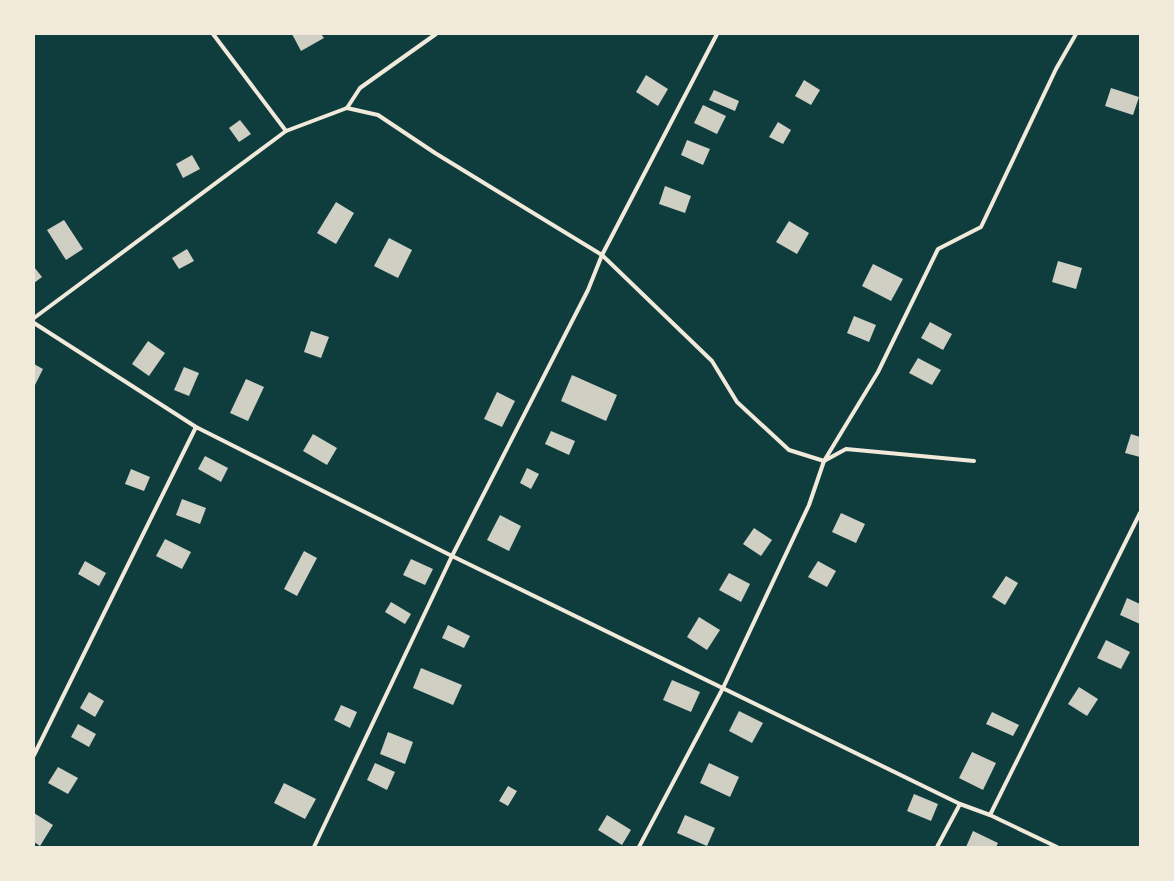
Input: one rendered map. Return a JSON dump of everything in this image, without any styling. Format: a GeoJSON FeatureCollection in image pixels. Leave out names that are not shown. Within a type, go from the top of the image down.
{"type":"FeatureCollection","features":[{"type":"Feature","properties":{"kind":"lane"},"geometry":{"type":"LineString","coordinates":[[213,34],[286,131]]}},
{"type":"Feature","properties":{"kind":"lane"},"geometry":{"type":"LineString","coordinates":[[347,108],[360,88],[436,34]]}},
{"type":"Feature","properties":{"kind":"lane"},"geometry":{"type":"LineString","coordinates":[[314,847],[452,556],[588,290],[602,255],[717,34]]}},
{"type":"Feature","properties":{"kind":"lane"},"geometry":{"type":"LineString","coordinates":[[638,847],[723,688],[809,505],[824,461],[878,372],[938,249],[981,227],[1056,69],[1076,34]]}},
{"type":"Feature","properties":{"kind":"lane"},"geometry":{"type":"LineString","coordinates":[[34,318],[286,131],[347,108],[378,115],[435,153],[602,255],[712,361],[737,402],[789,450],[824,461],[846,449],[974,461]]}},
{"type":"Feature","properties":{"kind":"lane"},"geometry":{"type":"LineString","coordinates":[[34,323],[196,427],[452,556],[960,804],[990,815],[1057,847]]}},
{"type":"Feature","properties":{"kind":"lane"},"geometry":{"type":"LineString","coordinates":[[34,755],[196,427]]}},
{"type":"Feature","properties":{"kind":"lane"},"geometry":{"type":"LineString","coordinates":[[990,815],[1140,513]]}},
{"type":"Feature","properties":{"kind":"lane"},"geometry":{"type":"LineString","coordinates":[[937,847],[960,804]]}},
{"type":"Feature","properties":{"kind":"building"},"geometry":{"type":"Polygon","coordinates":[[[292,34],[321,34],[324,38],[301,51],[292,34]]]}},
{"type":"Feature","properties":{"kind":"building"},"geometry":{"type":"Polygon","coordinates":[[[646,75],[668,89],[658,106],[636,92],[646,75]]]}},
{"type":"Feature","properties":{"kind":"building"},"geometry":{"type":"Polygon","coordinates":[[[804,80],[820,90],[811,105],[795,96],[804,80]]]}},
{"type":"Feature","properties":{"kind":"building"},"geometry":{"type":"Polygon","coordinates":[[[1111,88],[1139,97],[1133,115],[1105,106],[1111,88]]]}},
{"type":"Feature","properties":{"kind":"building"},"geometry":{"type":"Polygon","coordinates":[[[714,90],[739,101],[735,111],[709,100],[714,90]]]}},
{"type":"Feature","properties":{"kind":"building"},"geometry":{"type":"Polygon","coordinates":[[[703,105],[726,116],[717,134],[694,123],[703,105]]]}},
{"type":"Feature","properties":{"kind":"building"},"geometry":{"type":"Polygon","coordinates":[[[240,120],[251,134],[239,142],[229,128],[240,120]]]}},
{"type":"Feature","properties":{"kind":"building"},"geometry":{"type":"Polygon","coordinates":[[[778,122],[791,130],[783,144],[769,137],[778,122]]]}},
{"type":"Feature","properties":{"kind":"building"},"geometry":{"type":"Polygon","coordinates":[[[687,140],[710,149],[703,165],[681,155],[687,140]]]}},
{"type":"Feature","properties":{"kind":"building"},"geometry":{"type":"Polygon","coordinates":[[[192,155],[200,169],[183,178],[176,164],[192,155]]]}},
{"type":"Feature","properties":{"kind":"building"},"geometry":{"type":"Polygon","coordinates":[[[665,186],[691,196],[685,213],[659,204],[665,186]]]}},
{"type":"Feature","properties":{"kind":"building"},"geometry":{"type":"Polygon","coordinates":[[[336,202],[354,213],[336,244],[317,233],[336,202]]]}},
{"type":"Feature","properties":{"kind":"building"},"geometry":{"type":"Polygon","coordinates":[[[64,220],[83,249],[66,260],[47,230],[64,220]]]}},
{"type":"Feature","properties":{"kind":"building"},"geometry":{"type":"Polygon","coordinates":[[[789,221],[809,233],[797,254],[776,242],[789,221]]]}},
{"type":"Feature","properties":{"kind":"building"},"geometry":{"type":"Polygon","coordinates":[[[389,238],[412,250],[398,278],[374,266],[389,238]]]}},
{"type":"Feature","properties":{"kind":"building"},"geometry":{"type":"Polygon","coordinates":[[[187,249],[194,261],[179,269],[172,258],[187,249]]]}},
{"type":"Feature","properties":{"kind":"building"},"geometry":{"type":"Polygon","coordinates":[[[1058,261],[1082,268],[1076,289],[1052,282],[1058,261]]]}},
{"type":"Feature","properties":{"kind":"building"},"geometry":{"type":"Polygon","coordinates":[[[873,264],[903,279],[891,301],[862,286],[873,264]]]}},
{"type":"Feature","properties":{"kind":"building"},"geometry":{"type":"Polygon","coordinates":[[[34,267],[42,277],[34,283],[34,267]]]}},
{"type":"Feature","properties":{"kind":"building"},"geometry":{"type":"Polygon","coordinates":[[[854,316],[876,325],[869,342],[847,333],[854,316]]]}},
{"type":"Feature","properties":{"kind":"building"},"geometry":{"type":"Polygon","coordinates":[[[930,322],[952,334],[943,350],[921,338],[930,322]]]}},
{"type":"Feature","properties":{"kind":"building"},"geometry":{"type":"Polygon","coordinates":[[[311,331],[329,337],[321,358],[304,352],[311,331]]]}},
{"type":"Feature","properties":{"kind":"building"},"geometry":{"type":"Polygon","coordinates":[[[148,341],[165,353],[149,376],[132,364],[148,341]]]}},
{"type":"Feature","properties":{"kind":"building"},"geometry":{"type":"Polygon","coordinates":[[[918,358],[941,370],[932,385],[909,373],[918,358]]]}},
{"type":"Feature","properties":{"kind":"building"},"geometry":{"type":"Polygon","coordinates":[[[34,364],[43,369],[34,387],[34,364]]]}},
{"type":"Feature","properties":{"kind":"building"},"geometry":{"type":"Polygon","coordinates":[[[184,367],[199,373],[189,396],[174,390],[184,367]]]}},
{"type":"Feature","properties":{"kind":"building"},"geometry":{"type":"Polygon","coordinates":[[[572,375],[617,395],[606,421],[561,401],[572,375]]]}},
{"type":"Feature","properties":{"kind":"building"},"geometry":{"type":"Polygon","coordinates":[[[246,379],[264,387],[248,421],[230,413],[246,379]]]}},
{"type":"Feature","properties":{"kind":"building"},"geometry":{"type":"Polygon","coordinates":[[[497,392],[515,401],[502,427],[484,419],[497,392]]]}},
{"type":"Feature","properties":{"kind":"building"},"geometry":{"type":"Polygon","coordinates":[[[551,431],[575,441],[569,455],[545,444],[551,431]]]}},
{"type":"Feature","properties":{"kind":"building"},"geometry":{"type":"Polygon","coordinates":[[[313,434],[337,448],[327,465],[303,451],[313,434]]]}},
{"type":"Feature","properties":{"kind":"building"},"geometry":{"type":"Polygon","coordinates":[[[1131,434],[1140,437],[1140,457],[1125,453],[1131,434]]]}},
{"type":"Feature","properties":{"kind":"building"},"geometry":{"type":"Polygon","coordinates":[[[205,456],[228,468],[221,482],[198,469],[205,456]]]}},
{"type":"Feature","properties":{"kind":"building"},"geometry":{"type":"Polygon","coordinates":[[[527,468],[539,474],[531,489],[520,483],[527,468]]]}},
{"type":"Feature","properties":{"kind":"building"},"geometry":{"type":"Polygon","coordinates":[[[131,469],[150,477],[144,491],[125,484],[131,469]]]}},
{"type":"Feature","properties":{"kind":"building"},"geometry":{"type":"Polygon","coordinates":[[[182,499],[206,508],[200,524],[176,515],[182,499]]]}},
{"type":"Feature","properties":{"kind":"building"},"geometry":{"type":"Polygon","coordinates":[[[841,513],[865,524],[856,543],[832,532],[841,513]]]}},
{"type":"Feature","properties":{"kind":"building"},"geometry":{"type":"Polygon","coordinates":[[[500,515],[521,526],[509,551],[487,540],[500,515]]]}},
{"type":"Feature","properties":{"kind":"building"},"geometry":{"type":"Polygon","coordinates":[[[754,528],[772,540],[761,556],[743,544],[754,528]]]}},
{"type":"Feature","properties":{"kind":"building"},"geometry":{"type":"Polygon","coordinates":[[[165,539],[191,552],[182,569],[156,556],[165,539]]]}},
{"type":"Feature","properties":{"kind":"building"},"geometry":{"type":"Polygon","coordinates":[[[304,551],[317,558],[297,596],[284,589],[304,551]]]}},
{"type":"Feature","properties":{"kind":"building"},"geometry":{"type":"Polygon","coordinates":[[[411,559],[433,569],[425,585],[403,575],[411,559]]]}},
{"type":"Feature","properties":{"kind":"building"},"geometry":{"type":"Polygon","coordinates":[[[85,561],[106,573],[99,586],[78,574],[85,561]]]}},
{"type":"Feature","properties":{"kind":"building"},"geometry":{"type":"Polygon","coordinates":[[[818,561],[836,571],[827,587],[808,577],[818,561]]]}},
{"type":"Feature","properties":{"kind":"building"},"geometry":{"type":"Polygon","coordinates":[[[729,573],[750,584],[741,602],[719,590],[729,573]]]}},
{"type":"Feature","properties":{"kind":"building"},"geometry":{"type":"Polygon","coordinates":[[[1006,576],[1018,583],[1005,605],[992,597],[1006,576]]]}},
{"type":"Feature","properties":{"kind":"building"},"geometry":{"type":"Polygon","coordinates":[[[1127,598],[1140,604],[1140,624],[1120,615],[1127,598]]]}},
{"type":"Feature","properties":{"kind":"building"},"geometry":{"type":"Polygon","coordinates":[[[391,602],[411,614],[405,624],[385,612],[391,602]]]}},
{"type":"Feature","properties":{"kind":"building"},"geometry":{"type":"Polygon","coordinates":[[[699,617],[720,630],[707,650],[687,637],[699,617]]]}},
{"type":"Feature","properties":{"kind":"building"},"geometry":{"type":"Polygon","coordinates":[[[448,625],[470,636],[464,648],[442,638],[448,625]]]}},
{"type":"Feature","properties":{"kind":"building"},"geometry":{"type":"Polygon","coordinates":[[[1106,640],[1130,652],[1121,669],[1097,658],[1106,640]]]}},
{"type":"Feature","properties":{"kind":"building"},"geometry":{"type":"Polygon","coordinates":[[[421,668],[462,685],[453,705],[413,688],[421,668]]]}},
{"type":"Feature","properties":{"kind":"building"},"geometry":{"type":"Polygon","coordinates":[[[672,680],[700,692],[691,712],[663,700],[672,680]]]}},
{"type":"Feature","properties":{"kind":"building"},"geometry":{"type":"Polygon","coordinates":[[[1079,687],[1098,699],[1087,716],[1068,704],[1079,687]]]}},
{"type":"Feature","properties":{"kind":"building"},"geometry":{"type":"Polygon","coordinates":[[[89,692],[104,701],[95,717],[80,708],[89,692]]]}},
{"type":"Feature","properties":{"kind":"building"},"geometry":{"type":"Polygon","coordinates":[[[341,705],[357,712],[350,728],[334,720],[341,705]]]}},
{"type":"Feature","properties":{"kind":"building"},"geometry":{"type":"Polygon","coordinates":[[[739,711],[763,723],[752,743],[729,731],[739,711]]]}},
{"type":"Feature","properties":{"kind":"building"},"geometry":{"type":"Polygon","coordinates":[[[992,712],[1019,725],[1013,736],[986,724],[992,712]]]}},
{"type":"Feature","properties":{"kind":"building"},"geometry":{"type":"Polygon","coordinates":[[[78,724],[96,734],[89,747],[71,737],[78,724]]]}},
{"type":"Feature","properties":{"kind":"building"},"geometry":{"type":"Polygon","coordinates":[[[388,732],[413,742],[405,764],[380,754],[388,732]]]}},
{"type":"Feature","properties":{"kind":"building"},"geometry":{"type":"Polygon","coordinates":[[[972,752],[996,763],[983,790],[959,778],[972,752]]]}},
{"type":"Feature","properties":{"kind":"building"},"geometry":{"type":"Polygon","coordinates":[[[375,763],[395,772],[387,790],[367,780],[375,763]]]}},
{"type":"Feature","properties":{"kind":"building"},"geometry":{"type":"Polygon","coordinates":[[[709,763],[739,777],[730,797],[700,783],[709,763]]]}},
{"type":"Feature","properties":{"kind":"building"},"geometry":{"type":"Polygon","coordinates":[[[58,767],[78,778],[68,794],[48,783],[58,767]]]}},
{"type":"Feature","properties":{"kind":"building"},"geometry":{"type":"Polygon","coordinates":[[[284,783],[316,799],[305,819],[274,803],[284,783]]]}},
{"type":"Feature","properties":{"kind":"building"},"geometry":{"type":"Polygon","coordinates":[[[508,786],[517,791],[508,806],[499,801],[508,786]]]}},
{"type":"Feature","properties":{"kind":"building"},"geometry":{"type":"Polygon","coordinates":[[[914,794],[938,804],[931,821],[907,811],[914,794]]]}},
{"type":"Feature","properties":{"kind":"building"},"geometry":{"type":"Polygon","coordinates":[[[34,813],[53,825],[40,846],[34,842],[34,813]]]}},
{"type":"Feature","properties":{"kind":"building"},"geometry":{"type":"Polygon","coordinates":[[[607,815],[631,830],[622,845],[598,830],[607,815]]]}},
{"type":"Feature","properties":{"kind":"building"},"geometry":{"type":"Polygon","coordinates":[[[685,815],[715,828],[707,846],[677,833],[685,815]]]}},
{"type":"Feature","properties":{"kind":"building"},"geometry":{"type":"Polygon","coordinates":[[[973,831],[998,843],[996,847],[966,847],[973,831]]]}}]}
